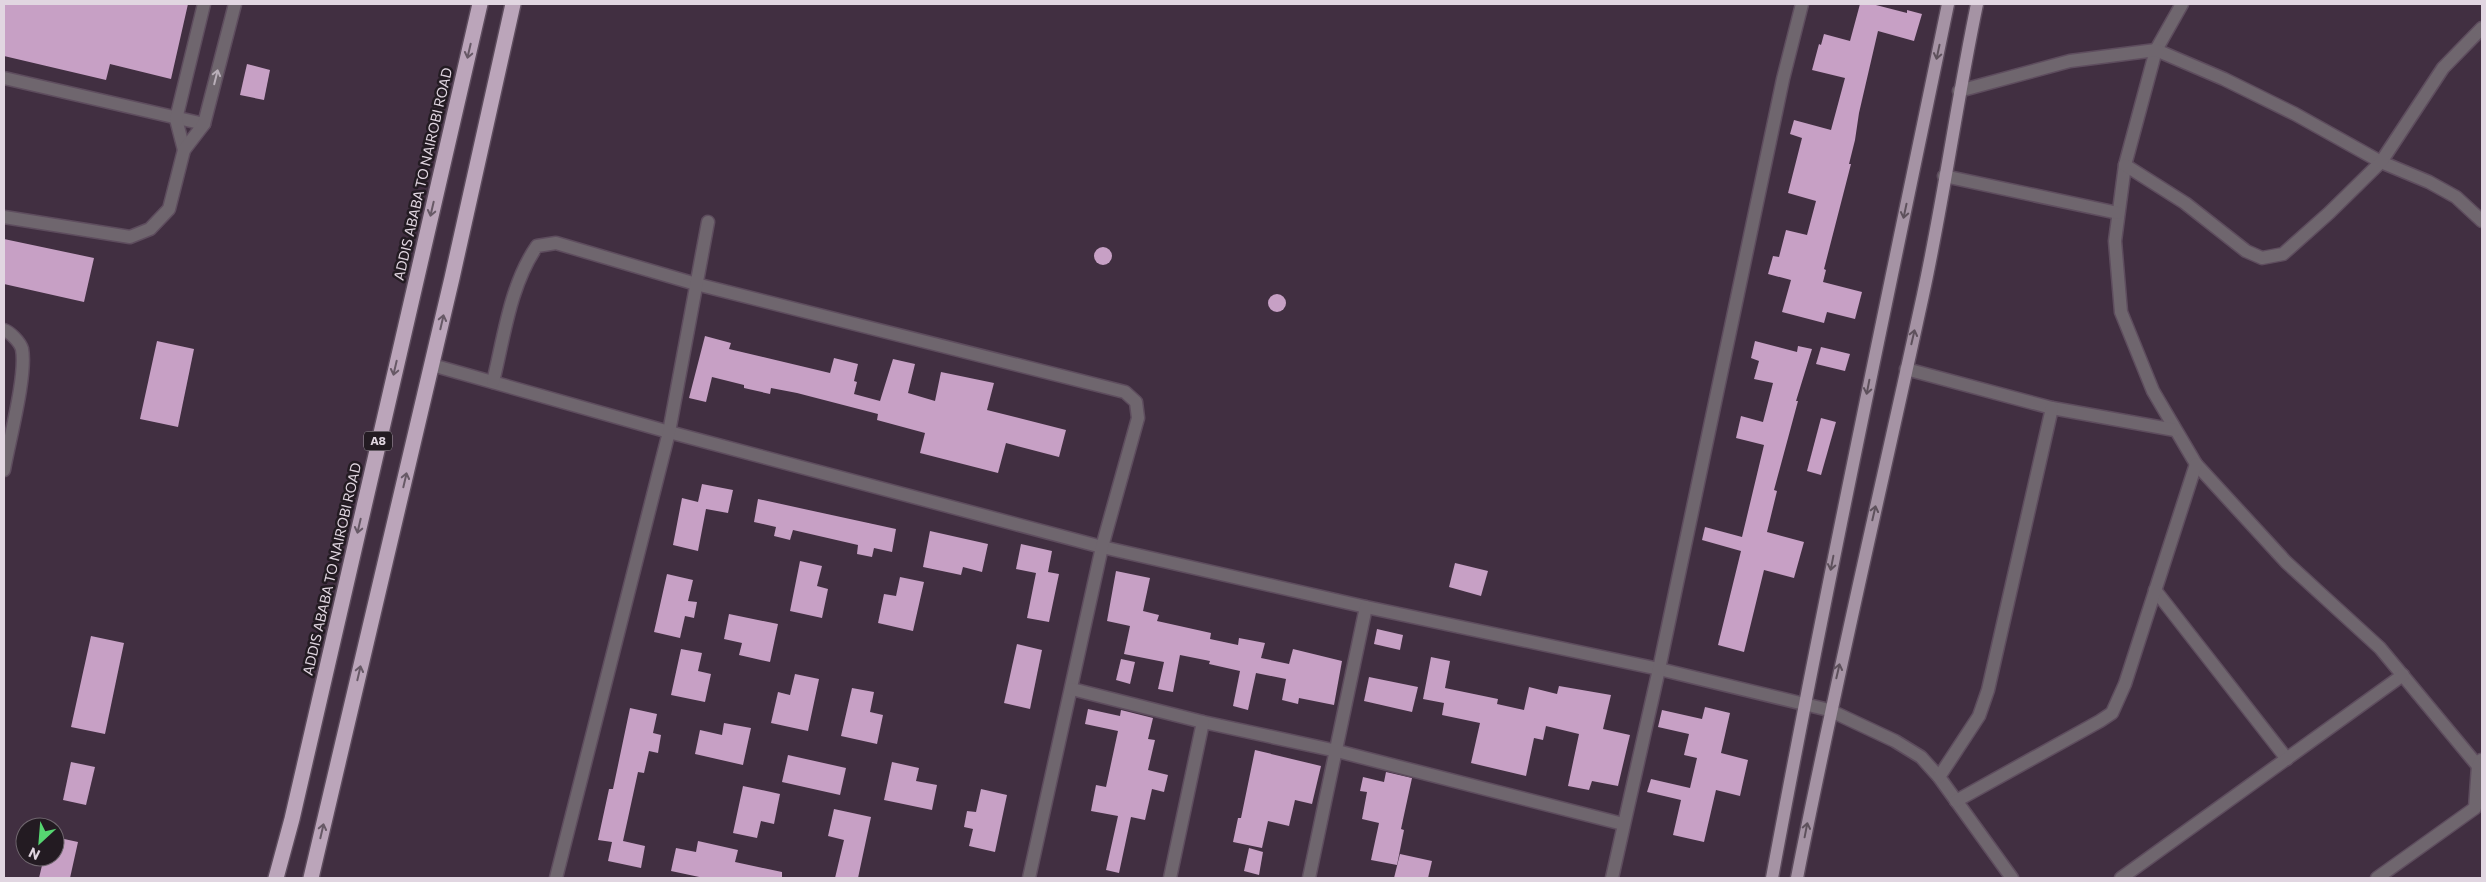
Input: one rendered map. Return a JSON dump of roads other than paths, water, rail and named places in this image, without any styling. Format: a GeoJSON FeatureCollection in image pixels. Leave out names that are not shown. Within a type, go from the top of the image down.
{"type":"FeatureCollection","features":[{"type":"Feature","properties":{"kind":"highway","name":"ADDIS ABABA TO NAIROBI ROAD"},"geometry":{"type":"LineString","coordinates":[[276,878],[292,819],[480,4]]}},
{"type":"Feature","properties":{"kind":"highway","name":"A8"},"geometry":{"type":"LineString","coordinates":[[311,878],[432,365],[513,4]]}},
{"type":"Feature","properties":{"kind":"main road"},"geometry":{"type":"LineString","coordinates":[[1772,878],[1804,704],[1948,4]]}},
{"type":"Feature","properties":{"kind":"main road"},"geometry":{"type":"LineString","coordinates":[[1797,878],[1830,710],[1923,292],[1959,91],[1977,4]]}},
{"type":"Feature","properties":{"kind":"street"},"geometry":{"type":"LineString","coordinates":[[184,150],[176,119],[204,4]]}},
{"type":"Feature","properties":{"kind":"street"},"geometry":{"type":"LineString","coordinates":[[4,217],[130,237],[150,229],[169,209],[184,150],[204,124],[235,4]]}},
{"type":"Feature","properties":{"kind":"street"},"geometry":{"type":"LineString","coordinates":[[1612,878],[1659,669],[1781,89],[1802,4]]}},
{"type":"Feature","properties":{"kind":"street"},"geometry":{"type":"LineString","coordinates":[[2182,4],[2156,50],[2125,165],[2115,241],[2121,312],[2153,391],[2196,464],[2286,562],[2380,648],[2480,762],[2478,810],[2377,878]]}},
{"type":"Feature","properties":{"kind":"street"},"geometry":{"type":"LineString","coordinates":[[2125,165],[2184,203],[2246,251],[2262,258],[2283,254],[2329,213],[2381,162],[2443,68],[2482,28]]}},
{"type":"Feature","properties":{"kind":"street"},"geometry":{"type":"LineString","coordinates":[[1959,91],[2070,62],[2156,50],[2224,79],[2295,114],[2381,162],[2429,182],[2456,197],[2482,221]]}},
{"type":"Feature","properties":{"kind":"street"},"geometry":{"type":"LineString","coordinates":[[4,78],[204,124]]}},
{"type":"Feature","properties":{"kind":"street"},"geometry":{"type":"LineString","coordinates":[[1944,176],[2118,213]]}},
{"type":"Feature","properties":{"kind":"street"},"geometry":{"type":"LineString","coordinates":[[556,878],[668,432],[708,222]]}},
{"type":"Feature","properties":{"kind":"street"},"geometry":{"type":"LineString","coordinates":[[493,382],[524,264],[537,246],[556,243],[696,284],[1125,392],[1136,402],[1138,418],[1102,547],[1029,878]]}},
{"type":"Feature","properties":{"kind":"street"},"geometry":{"type":"LineString","coordinates":[[4,330],[9,332],[22,348],[22,373],[4,470]]}},
{"type":"Feature","properties":{"kind":"street"},"geometry":{"type":"LineString","coordinates":[[432,365],[668,432],[1102,547],[1366,607],[1659,669],[1830,710],[1895,741],[1921,757],[1939,777],[2012,878]]}},
{"type":"Feature","properties":{"kind":"street"},"geometry":{"type":"LineString","coordinates":[[1906,369],[2052,408],[2176,430]]}},
{"type":"Feature","properties":{"kind":"street"},"geometry":{"type":"LineString","coordinates":[[1939,777],[1978,716],[1988,690],[2052,408]]}},
{"type":"Feature","properties":{"kind":"street"},"geometry":{"type":"LineString","coordinates":[[1956,801],[2112,713],[2125,684],[2196,464]]}},
{"type":"Feature","properties":{"kind":"street"},"geometry":{"type":"LineString","coordinates":[[2155,590],[2287,759]]}},
{"type":"Feature","properties":{"kind":"street"},"geometry":{"type":"LineString","coordinates":[[1309,878],[1366,607]]}},
{"type":"Feature","properties":{"kind":"street"},"geometry":{"type":"LineString","coordinates":[[2120,878],[2403,675]]}},
{"type":"Feature","properties":{"kind":"street"},"geometry":{"type":"LineString","coordinates":[[1072,688],[1203,722],[1337,751],[1623,824]]}},
{"type":"Feature","properties":{"kind":"street"},"geometry":{"type":"LineString","coordinates":[[1170,878],[1203,722]]}}]}
